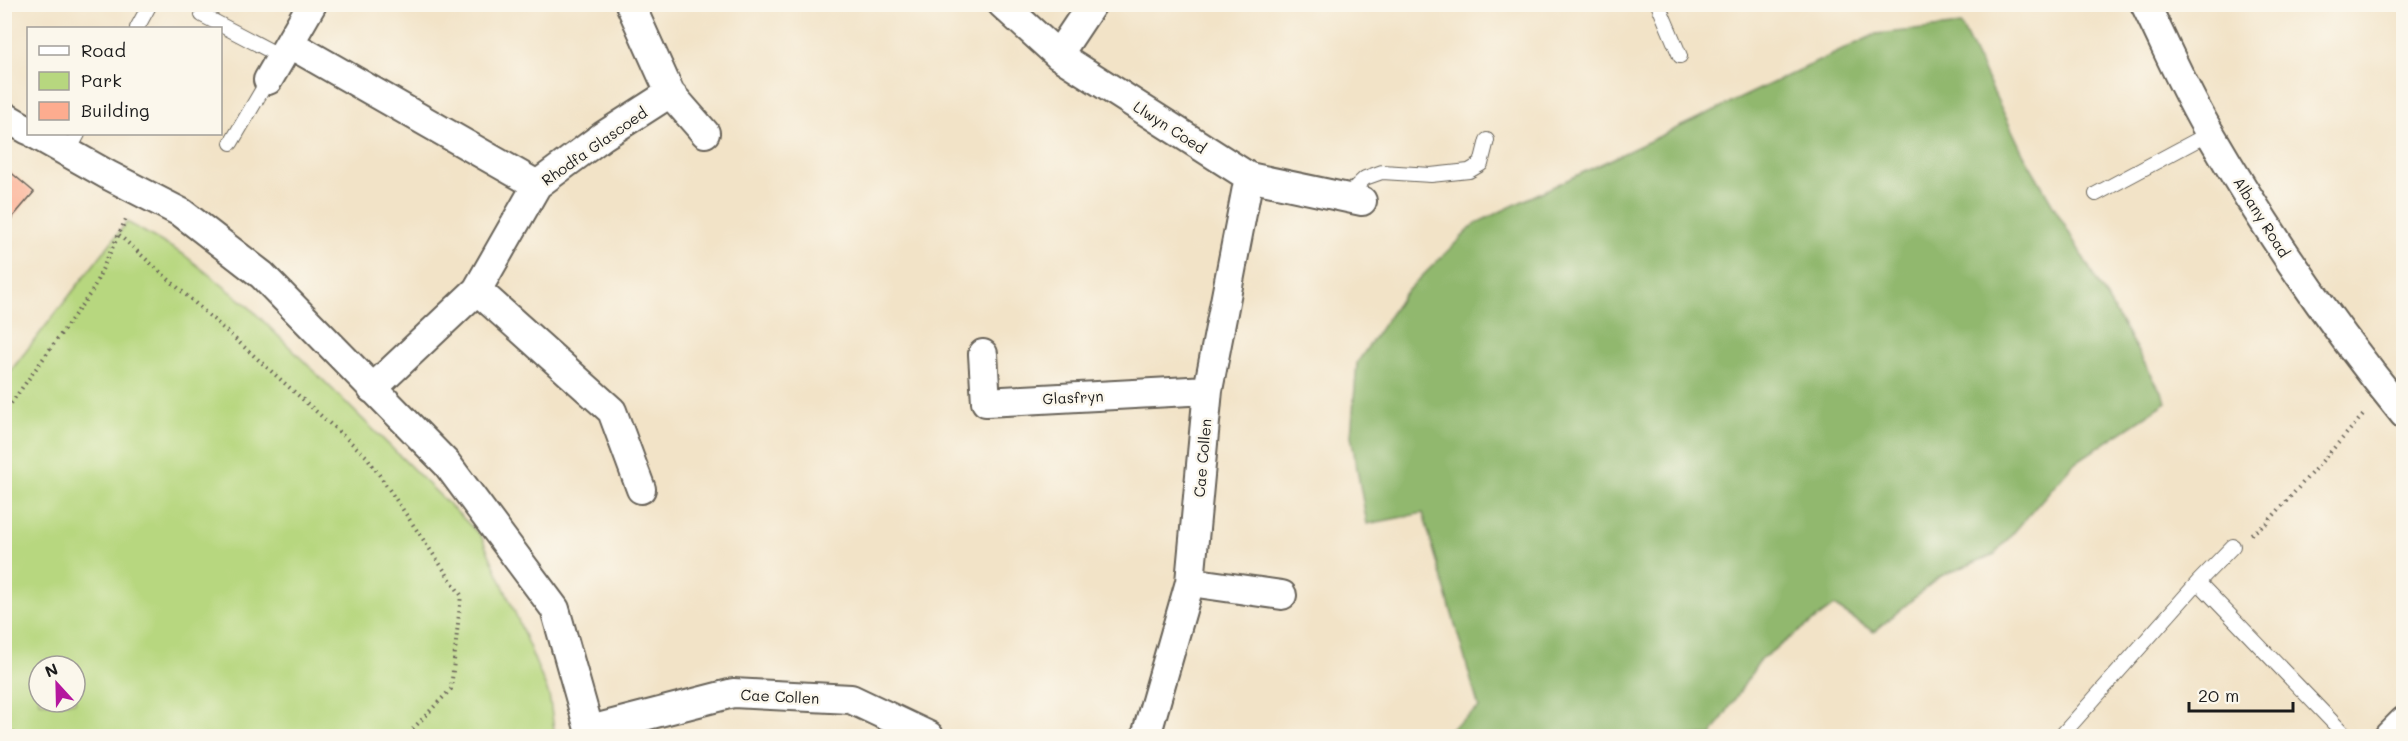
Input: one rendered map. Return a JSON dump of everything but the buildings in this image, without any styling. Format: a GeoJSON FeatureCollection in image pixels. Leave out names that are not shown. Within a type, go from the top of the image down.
{"type":"FeatureCollection","features":[{"type":"Feature","properties":{"kind":"street"},"geometry":{"type":"LineString","coordinates":[[312,4],[280,60],[537,185]]}},
{"type":"Feature","properties":{"kind":"street","name":"Llwyn Coed"},"geometry":{"type":"LineString","coordinates":[[1002,4],[1058,55],[1249,177],[1353,199]]}},
{"type":"Feature","properties":{"kind":"street"},"geometry":{"type":"LineString","coordinates":[[1058,55],[1092,4]]}},
{"type":"Feature","properties":{"kind":"street","name":"Albany Road"},"geometry":{"type":"LineString","coordinates":[[2145,4],[2210,134],[2276,241],[2348,346],[2403,414]]}},
{"type":"Feature","properties":{"kind":"street"},"geometry":{"type":"LineString","coordinates":[[631,5],[670,93],[705,132]]}},
{"type":"Feature","properties":{"kind":"street","name":"Rhodfa Glascoed"},"geometry":{"type":"LineString","coordinates":[[372,389],[477,290],[537,185],[603,136],[670,93]]}},
{"type":"Feature","properties":{"kind":"street"},"geometry":{"type":"LineString","coordinates":[[4,116],[27,129]]}},
{"type":"Feature","properties":{"kind":"street"},"geometry":{"type":"LineString","coordinates":[[39,135],[73,143],[139,191],[182,213],[262,275],[447,464],[555,609],[591,733]]}},
{"type":"Feature","properties":{"kind":"street","name":"Cae Collen"},"geometry":{"type":"LineString","coordinates":[[1146,736],[1191,582],[1208,390],[1249,177]]}},
{"type":"Feature","properties":{"kind":"street"},"geometry":{"type":"LineString","coordinates":[[477,290],[612,411],[642,489]]}},
{"type":"Feature","properties":{"kind":"street","name":"Glasfryn"},"geometry":{"type":"LineString","coordinates":[[983,354],[986,402],[1208,390]]}},
{"type":"Feature","properties":{"kind":"street"},"geometry":{"type":"LineString","coordinates":[[1191,582],[1282,595]]}},
{"type":"Feature","properties":{"kind":"street","name":"Cae Collen"},"geometry":{"type":"LineString","coordinates":[[591,733],[733,693],[851,699],[929,736]]}},
{"type":"Feature","properties":{"kind":"street"},"geometry":{"type":"LineString","coordinates":[[2389,736],[2403,721]]}},
{"type":"Feature","properties":{"kind":"lane"},"geometry":{"type":"LineString","coordinates":[[1658,4],[1680,56]]}},
{"type":"Feature","properties":{"kind":"lane"},"geometry":{"type":"LineString","coordinates":[[138,27],[149,6]]}},
{"type":"Feature","properties":{"kind":"lane"},"geometry":{"type":"LineString","coordinates":[[202,15],[280,60],[231,143]]}},
{"type":"Feature","properties":{"kind":"lane"},"geometry":{"type":"LineString","coordinates":[[2096,194],[2210,134]]}},
{"type":"Feature","properties":{"kind":"lane"},"geometry":{"type":"LineString","coordinates":[[1353,199],[1365,178],[1382,172],[1431,176],[1469,171],[1481,165],[1487,140]]}},
{"type":"Feature","properties":{"kind":"lane"},"geometry":{"type":"LineString","coordinates":[[2061,736],[2233,546]]}},
{"type":"Feature","properties":{"kind":"lane"},"geometry":{"type":"LineString","coordinates":[[2198,582],[2346,736]]}},
{"type":"Feature","properties":{"kind":"path"},"geometry":{"type":"LineString","coordinates":[[4,413],[92,291],[139,191]]}},
{"type":"Feature","properties":{"kind":"path"},"geometry":{"type":"LineString","coordinates":[[118,235],[367,457],[461,595],[451,689],[406,736]]}},
{"type":"Feature","properties":{"kind":"path"},"geometry":{"type":"LineString","coordinates":[[2233,546],[2266,524],[2384,391]]}},
{"type":"Feature","properties":{"kind":"path"},"geometry":{"type":"LineString","coordinates":[[4,725],[17,736]]}},
{"type":"Feature","properties":{"kind":"green space"},"geometry":{"type":"Polygon","coordinates":[[[1961,25],[2024,155],[2167,402],[2073,464],[1995,554],[1939,577],[1874,632],[1834,606],[1760,660],[1711,736],[1440,736],[1479,708],[1423,513],[1367,524],[1351,436],[1357,363],[1404,294],[1476,223],[1876,34],[1961,25]]]}},
{"type":"Feature","properties":{"kind":"green space"},"geometry":{"type":"Polygon","coordinates":[[[127,222],[183,254],[246,304],[481,536],[549,695],[555,736],[5,736],[5,378],[127,222]]]}}]}
